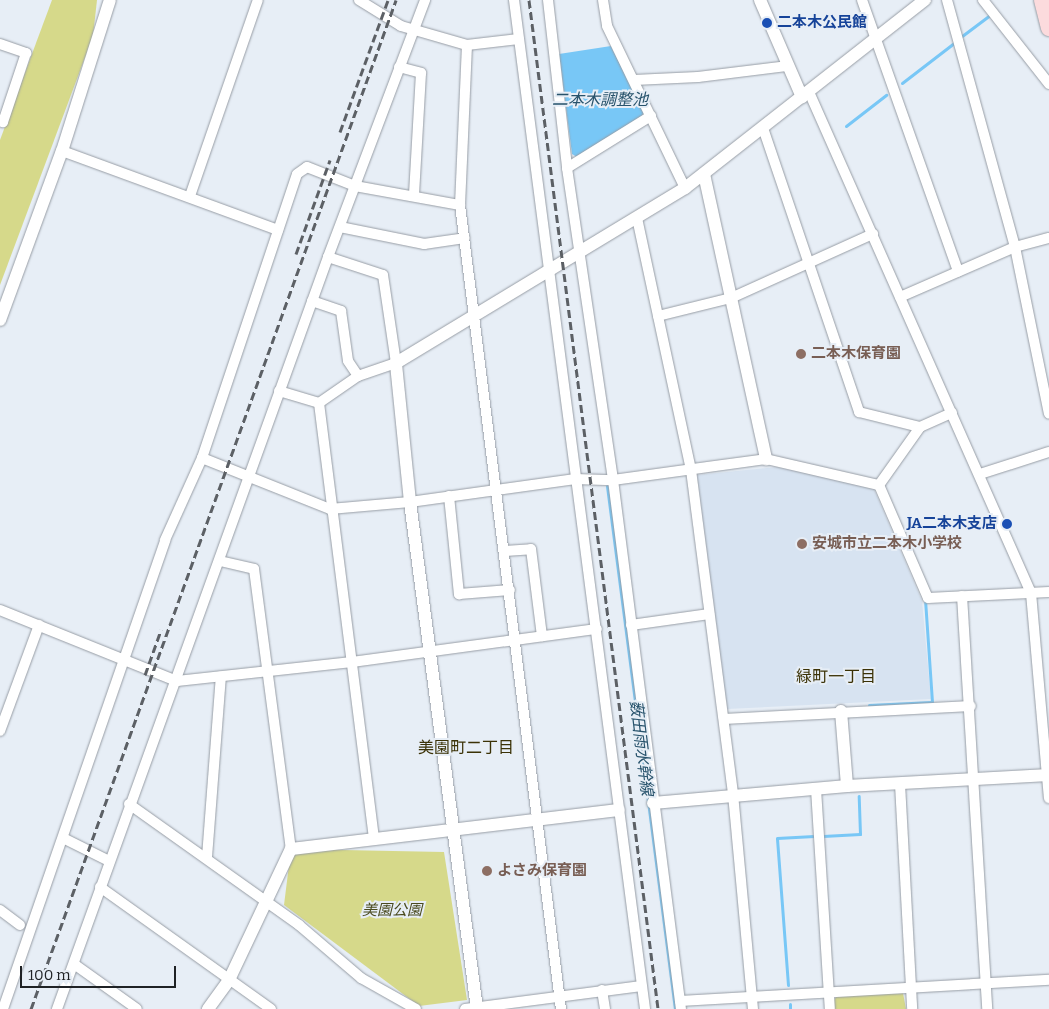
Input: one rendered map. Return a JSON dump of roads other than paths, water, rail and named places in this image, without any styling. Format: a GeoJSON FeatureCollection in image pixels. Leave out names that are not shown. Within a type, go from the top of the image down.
{"type":"FeatureCollection","features":[{"type":"Feature","properties":{"kind":"main road"},"geometry":{"type":"LineString","coordinates":[[1042,0],[1049,28]]}},
{"type":"Feature","properties":{"kind":"street"},"geometry":{"type":"LineString","coordinates":[[0,320],[62,151],[110,0]]}},
{"type":"Feature","properties":{"kind":"street"},"geometry":{"type":"LineString","coordinates":[[190,196],[258,0]]}},
{"type":"Feature","properties":{"kind":"street"},"geometry":{"type":"LineString","coordinates":[[359,0],[414,30],[467,46],[519,39]]}},
{"type":"Feature","properties":{"kind":"street"},"geometry":{"type":"LineString","coordinates":[[58,1009],[128,804],[177,681],[279,391],[425,0]]}},
{"type":"Feature","properties":{"kind":"street"},"geometry":{"type":"LineString","coordinates":[[514,0],[550,269],[574,479],[597,629],[645,1009]]}},
{"type":"Feature","properties":{"kind":"street"},"geometry":{"type":"LineString","coordinates":[[548,0],[568,168],[613,480],[680,1005],[752,996],[1049,980]]}},
{"type":"Feature","properties":{"kind":"street"},"geometry":{"type":"LineString","coordinates":[[603,0],[607,26],[685,188]]}},
{"type":"Feature","properties":{"kind":"street"},"geometry":{"type":"LineString","coordinates":[[760,0],[788,66],[805,95],[873,234],[1031,593],[1049,798]]}},
{"type":"Feature","properties":{"kind":"street"},"geometry":{"type":"LineString","coordinates":[[862,0],[958,271]]}},
{"type":"Feature","properties":{"kind":"street"},"geometry":{"type":"LineString","coordinates":[[319,403],[358,376],[396,363],[685,188],[926,0]]}},
{"type":"Feature","properties":{"kind":"street"},"geometry":{"type":"LineString","coordinates":[[947,0],[1015,247],[1049,414]]}},
{"type":"Feature","properties":{"kind":"street"},"geometry":{"type":"LineString","coordinates":[[982,0],[1049,84]]}},
{"type":"Feature","properties":{"kind":"street"},"geometry":{"type":"LineString","coordinates":[[0,44],[26,53],[3,122],[0,120]]}},
{"type":"Feature","properties":{"kind":"street"},"geometry":{"type":"LineString","coordinates":[[467,46],[460,205],[539,820],[561,1009]]}},
{"type":"Feature","properties":{"kind":"street"},"geometry":{"type":"LineString","coordinates":[[634,80],[698,77],[788,66]]}},
{"type":"Feature","properties":{"kind":"street"},"geometry":{"type":"LineString","coordinates":[[399,67],[422,74],[414,196]]}},
{"type":"Feature","properties":{"kind":"street"},"geometry":{"type":"LineString","coordinates":[[568,168],[651,116]]}},
{"type":"Feature","properties":{"kind":"street"},"geometry":{"type":"LineString","coordinates":[[763,128],[859,412],[920,427]]}},
{"type":"Feature","properties":{"kind":"street"},"geometry":{"type":"LineString","coordinates":[[62,151],[190,196],[278,230]]}},
{"type":"Feature","properties":{"kind":"street"},"geometry":{"type":"LineString","coordinates":[[3,1009],[166,540],[202,458],[297,174],[302,168],[313,169],[355,186],[460,205]]}},
{"type":"Feature","properties":{"kind":"street"},"geometry":{"type":"LineString","coordinates":[[704,174],[766,459]]}},
{"type":"Feature","properties":{"kind":"street"},"geometry":{"type":"LineString","coordinates":[[636,218],[691,470],[734,794],[753,1009]]}},
{"type":"Feature","properties":{"kind":"street"},"geometry":{"type":"LineString","coordinates":[[340,227],[424,244],[465,238]]}},
{"type":"Feature","properties":{"kind":"street"},"geometry":{"type":"LineString","coordinates":[[658,316],[731,298],[873,234]]}},
{"type":"Feature","properties":{"kind":"street"},"geometry":{"type":"LineString","coordinates":[[900,296],[1015,247],[1049,238]]}},
{"type":"Feature","properties":{"kind":"street"},"geometry":{"type":"LineString","coordinates":[[328,257],[383,275],[396,363],[410,502],[432,652],[454,829],[473,1008],[559,994],[642,986]]}},
{"type":"Feature","properties":{"kind":"street"},"geometry":{"type":"LineString","coordinates":[[312,301],[341,311],[348,361],[358,376]]}},
{"type":"Feature","properties":{"kind":"street"},"geometry":{"type":"LineString","coordinates":[[279,391],[319,403]]}},
{"type":"Feature","properties":{"kind":"street"},"geometry":{"type":"LineString","coordinates":[[319,403],[330,509],[352,662],[374,840]]}},
{"type":"Feature","properties":{"kind":"street"},"geometry":{"type":"LineString","coordinates":[[879,485],[920,427],[952,413]]}},
{"type":"Feature","properties":{"kind":"street"},"geometry":{"type":"LineString","coordinates":[[980,474],[1049,452]]}},
{"type":"Feature","properties":{"kind":"street"},"geometry":{"type":"LineString","coordinates":[[202,458],[330,509],[410,502],[574,479],[613,480],[766,459],[879,485]]}},
{"type":"Feature","properties":{"kind":"street"},"geometry":{"type":"LineString","coordinates":[[879,485],[928,598],[1049,592]]}},
{"type":"Feature","properties":{"kind":"street"},"geometry":{"type":"LineString","coordinates":[[449,496],[459,594],[510,590]]}},
{"type":"Feature","properties":{"kind":"street"},"geometry":{"type":"LineString","coordinates":[[505,551],[531,549],[542,636]]}},
{"type":"Feature","properties":{"kind":"street"},"geometry":{"type":"LineString","coordinates":[[208,1009],[229,980],[268,902],[291,849],[254,569],[220,561]]}},
{"type":"Feature","properties":{"kind":"street"},"geometry":{"type":"LineString","coordinates":[[962,596],[971,706],[987,1009]]}},
{"type":"Feature","properties":{"kind":"street"},"geometry":{"type":"LineString","coordinates":[[0,610],[124,658],[177,681],[352,662],[597,629]]}},
{"type":"Feature","properties":{"kind":"street"},"geometry":{"type":"LineString","coordinates":[[631,625],[709,614]]}},
{"type":"Feature","properties":{"kind":"street"},"geometry":{"type":"LineString","coordinates":[[0,731],[39,626]]}},
{"type":"Feature","properties":{"kind":"street"},"geometry":{"type":"LineString","coordinates":[[207,857],[220,677]]}},
{"type":"Feature","properties":{"kind":"street"},"geometry":{"type":"LineString","coordinates":[[724,719],[841,711],[971,706]]}},
{"type":"Feature","properties":{"kind":"street"},"geometry":{"type":"LineString","coordinates":[[841,711],[847,786]]}},
{"type":"Feature","properties":{"kind":"street"},"geometry":{"type":"LineString","coordinates":[[653,803],[734,794],[847,786],[974,778],[1048,776]]}},
{"type":"Feature","properties":{"kind":"street"},"geometry":{"type":"LineString","coordinates":[[900,784],[912,1009]]}},
{"type":"Feature","properties":{"kind":"street"},"geometry":{"type":"LineString","coordinates":[[816,789],[830,1009]]}},
{"type":"Feature","properties":{"kind":"street"},"geometry":{"type":"LineString","coordinates":[[128,804],[207,857],[268,902],[361,978],[416,1009]]}},
{"type":"Feature","properties":{"kind":"street"},"geometry":{"type":"LineString","coordinates":[[291,849],[619,810]]}},
{"type":"Feature","properties":{"kind":"street"},"geometry":{"type":"LineString","coordinates":[[63,838],[109,861]]}},
{"type":"Feature","properties":{"kind":"street"},"geometry":{"type":"LineString","coordinates":[[100,887],[271,1009]]}},
{"type":"Feature","properties":{"kind":"street"},"geometry":{"type":"LineString","coordinates":[[0,910],[20,925]]}},
{"type":"Feature","properties":{"kind":"street"},"geometry":{"type":"LineString","coordinates":[[74,964],[137,1009]]}},
{"type":"Feature","properties":{"kind":"street"},"geometry":{"type":"LineString","coordinates":[[602,990],[605,1009]]}},
{"type":"Feature","properties":{"kind":"water","name":"二本木調整池"},"geometry":{"type":"Polygon","coordinates":[[[611,46],[644,112],[642,116],[577,157],[572,154],[559,54],[611,46]]]}},
{"type":"Feature","properties":{"kind":"waterway"},"geometry":{"type":"LineString","coordinates":[[962,36],[990,15]]}},
{"type":"Feature","properties":{"kind":"waterway"},"geometry":{"type":"LineString","coordinates":[[902,83],[954,43]]}},
{"type":"Feature","properties":{"kind":"waterway"},"geometry":{"type":"LineString","coordinates":[[846,126],[886,95]]}},
{"type":"Feature","properties":{"kind":"waterway","name":"薮田雨水幹線"},"geometry":{"type":"LineString","coordinates":[[607,486],[675,1009]]}},
{"type":"Feature","properties":{"kind":"waterway"},"geometry":{"type":"LineString","coordinates":[[869,705],[932,702],[925,600]]}},
{"type":"Feature","properties":{"kind":"waterway"},"geometry":{"type":"LineString","coordinates":[[823,836],[860,834],[859,796]]}},
{"type":"Feature","properties":{"kind":"waterway"},"geometry":{"type":"LineString","coordinates":[[788,985],[777,838],[814,836]]}},
{"type":"Feature","properties":{"kind":"waterway"},"geometry":{"type":"LineString","coordinates":[[790,1004],[790,1009]]}},
{"type":"Feature","properties":{"kind":"railway"},"geometry":{"type":"LineString","coordinates":[[340,132],[388,0]]}},
{"type":"Feature","properties":{"kind":"railway"},"geometry":{"type":"LineString","coordinates":[[31,1009],[396,0]]}},
{"type":"Feature","properties":{"kind":"railway"},"geometry":{"type":"LineString","coordinates":[[529,0],[658,1009]]}},
{"type":"Feature","properties":{"kind":"railway"},"geometry":{"type":"LineString","coordinates":[[296,254],[330,160]]}},
{"type":"Feature","properties":{"kind":"railway"},"geometry":{"type":"LineString","coordinates":[[145,675],[161,630]]}},
{"type":"Feature","properties":{"kind":"place","name":"二本木公民館"},"geometry":{"type":"Point","coordinates":[767,23]}},
{"type":"Feature","properties":{"kind":"place","name":"二本木保育園"},"geometry":{"type":"Point","coordinates":[801,354]}},
{"type":"Feature","properties":{"kind":"place","name":"JA二本木支店"},"geometry":{"type":"Point","coordinates":[1007,524]}},
{"type":"Feature","properties":{"kind":"place","name":"安城市立二本木小学校"},"geometry":{"type":"Point","coordinates":[802,544]}},
{"type":"Feature","properties":{"kind":"place","name":"よさみ保育園"},"geometry":{"type":"Point","coordinates":[487,871]}},
{"type":"Feature","properties":{"kind":"district","name":"緑町一丁目"},"geometry":{"type":"Point","coordinates":[836,677]}},
{"type":"Feature","properties":{"kind":"district","name":"美園町二丁目"},"geometry":{"type":"Point","coordinates":[466,748]}},
{"type":"Feature","properties":{"kind":"park label","name":"美園公園"},"geometry":{"type":"Point","coordinates":[392,911]}}]}
